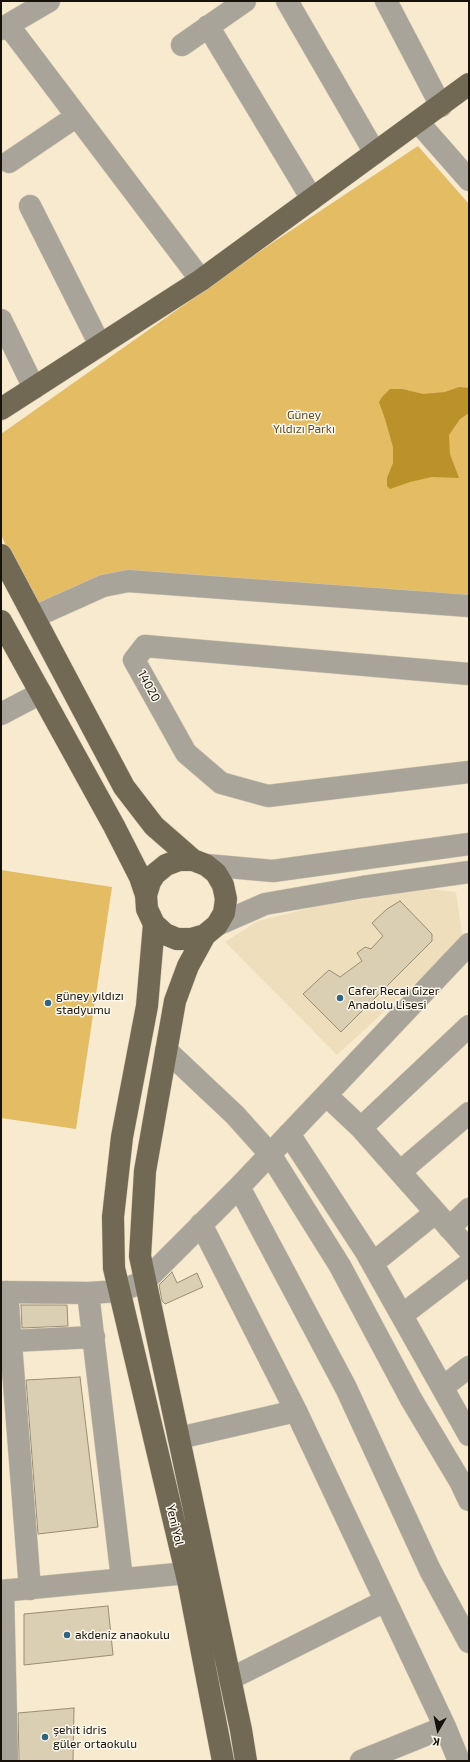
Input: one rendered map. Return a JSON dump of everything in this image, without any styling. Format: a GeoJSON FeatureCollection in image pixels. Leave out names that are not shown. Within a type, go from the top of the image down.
{"type":"FeatureCollection","features":[{"type":"Feature","properties":{"kind":"main road"},"geometry":{"type":"LineString","coordinates":[[1,409],[201,280],[441,106],[469,84]]}},
{"type":"Feature","properties":{"kind":"main road"},"geometry":{"type":"LineString","coordinates":[[1,555],[124,787],[154,826],[199,863],[216,873],[223,886],[226,899],[224,913],[211,930],[188,966],[175,1001],[145,1171],[140,1256],[241,1730],[246,1761]]}},
{"type":"Feature","properties":{"kind":"main road"},"geometry":{"type":"LineString","coordinates":[[1,621],[140,877],[146,895],[147,909],[154,924],[165,934],[177,939],[191,939],[211,930]]}},
{"type":"Feature","properties":{"kind":"main road"},"geometry":{"type":"LineString","coordinates":[[146,895],[150,882],[155,874],[166,865],[179,860],[199,863]]}},
{"type":"Feature","properties":{"kind":"main road","name":"Yeni Yol"},"geometry":{"type":"LineString","coordinates":[[154,924],[147,1006],[122,1137],[114,1217],[114,1268],[186,1573],[223,1761]]}},
{"type":"Feature","properties":{"kind":"street"},"geometry":{"type":"LineString","coordinates":[[49,1],[4,27],[77,116],[201,280]]}},
{"type":"Feature","properties":{"kind":"street"},"geometry":{"type":"LineString","coordinates":[[182,45],[245,1]]}},
{"type":"Feature","properties":{"kind":"street"},"geometry":{"type":"LineString","coordinates":[[287,1],[375,153]]}},
{"type":"Feature","properties":{"kind":"street"},"geometry":{"type":"LineString","coordinates":[[386,1],[441,106]]}},
{"type":"Feature","properties":{"kind":"street"},"geometry":{"type":"LineString","coordinates":[[208,26],[312,199]]}},
{"type":"Feature","properties":{"kind":"street"},"geometry":{"type":"LineString","coordinates":[[9,162],[77,116]]}},
{"type":"Feature","properties":{"kind":"street"},"geometry":{"type":"LineString","coordinates":[[418,122],[469,180]]}},
{"type":"Feature","properties":{"kind":"street"},"geometry":{"type":"LineString","coordinates":[[30,206],[100,345]]}},
{"type":"Feature","properties":{"kind":"street"},"geometry":{"type":"LineString","coordinates":[[1,320],[34,388]]}},
{"type":"Feature","properties":{"kind":"street"},"geometry":{"type":"LineString","coordinates":[[34,617],[103,586],[128,581],[469,606]]}},
{"type":"Feature","properties":{"kind":"street","name":"14020"},"geometry":{"type":"LineString","coordinates":[[469,674],[145,646],[134,660],[186,753],[221,782],[268,796],[469,772]]}},
{"type":"Feature","properties":{"kind":"street"},"geometry":{"type":"LineString","coordinates":[[1,714],[41,693]]}},
{"type":"Feature","properties":{"kind":"street"},"geometry":{"type":"LineString","coordinates":[[199,863],[273,871],[469,844]]}},
{"type":"Feature","properties":{"kind":"street"},"geometry":{"type":"LineString","coordinates":[[211,930],[265,904],[363,887],[469,872]]}},
{"type":"Feature","properties":{"kind":"street"},"geometry":{"type":"LineString","coordinates":[[30,1588],[11,1341],[4,1292],[88,1293],[120,1291],[145,1281],[270,1154],[469,944]]}},
{"type":"Feature","properties":{"kind":"street"},"geometry":{"type":"LineString","coordinates":[[361,1128],[469,1026]]}},
{"type":"Feature","properties":{"kind":"street"},"geometry":{"type":"LineString","coordinates":[[166,1050],[235,1115],[270,1154],[340,1266],[411,1399],[460,1481],[469,1500]]}},
{"type":"Feature","properties":{"kind":"street"},"geometry":{"type":"LineString","coordinates":[[326,1095],[361,1128],[401,1171],[469,1250]]}},
{"type":"Feature","properties":{"kind":"street"},"geometry":{"type":"LineString","coordinates":[[401,1171],[469,1112]]}},
{"type":"Feature","properties":{"kind":"street"},"geometry":{"type":"LineString","coordinates":[[289,1134],[373,1263],[469,1435]]}},
{"type":"Feature","properties":{"kind":"street"},"geometry":{"type":"LineString","coordinates":[[238,1187],[346,1388],[430,1570],[469,1642]]}},
{"type":"Feature","properties":{"kind":"street"},"geometry":{"type":"LineString","coordinates":[[373,1263],[442,1220],[469,1209]]}},
{"type":"Feature","properties":{"kind":"street"},"geometry":{"type":"LineString","coordinates":[[201,1224],[296,1411],[445,1727],[459,1761]]}},
{"type":"Feature","properties":{"kind":"street"},"geometry":{"type":"LineString","coordinates":[[402,1315],[469,1264]]}},
{"type":"Feature","properties":{"kind":"street"},"geometry":{"type":"LineString","coordinates":[[88,1293],[122,1579]]}},
{"type":"Feature","properties":{"kind":"street"},"geometry":{"type":"LineString","coordinates":[[11,1341],[94,1337]]}},
{"type":"Feature","properties":{"kind":"street"},"geometry":{"type":"LineString","coordinates":[[443,1387],[469,1367]]}},
{"type":"Feature","properties":{"kind":"street"},"geometry":{"type":"LineString","coordinates":[[179,1438],[296,1411]]}},
{"type":"Feature","properties":{"kind":"street"},"geometry":{"type":"LineString","coordinates":[[7,1761],[2,1591],[186,1573]]}},
{"type":"Feature","properties":{"kind":"street"},"geometry":{"type":"LineString","coordinates":[[230,1679],[385,1601]]}},
{"type":"Feature","properties":{"kind":"street"},"geometry":{"type":"LineString","coordinates":[[361,1761],[445,1727]]}},
{"type":"Feature","properties":{"kind":"shaded area"},"geometry":{"type":"Polygon","coordinates":[[[459,387],[469,388],[469,413],[460,419],[449,435],[450,454],[459,478],[432,477],[410,482],[390,489],[387,486],[387,478],[393,463],[393,447],[379,402],[382,397],[390,389],[402,389],[423,394],[445,392],[459,387]]]}},
{"type":"Feature","properties":{"kind":"shaded area","name":"Cafer Recai Gizer Anadolu Lisesi"},"geometry":{"type":"Polygon","coordinates":[[[429,889],[456,892],[463,939],[337,1055],[225,942],[258,921],[318,906],[429,889]]]}},
{"type":"Feature","properties":{"kind":"green space","name":"Güney Yıldızı Parkı"},"geometry":{"type":"Polygon","coordinates":[[[418,146],[469,204],[469,606],[148,576],[34,617],[1,534],[1,434],[269,245],[418,146]]]}},
{"type":"Feature","properties":{"kind":"green space","name":"güney yıldızı stadyumu"},"geometry":{"type":"Polygon","coordinates":[[[1,870],[112,887],[76,1129],[1,1118],[1,870]]]}},
{"type":"Feature","properties":{"kind":"building"},"geometry":{"type":"Polygon","coordinates":[[[400,901],[432,934],[432,941],[341,1032],[303,994],[329,970],[340,977],[362,961],[357,953],[365,947],[371,949],[383,936],[372,923],[387,909],[400,901]]]}},
{"type":"Feature","properties":{"kind":"building"},"geometry":{"type":"Polygon","coordinates":[[[172,1272],[177,1283],[197,1273],[203,1287],[165,1304],[162,1301],[159,1285],[172,1272]]]}},
{"type":"Feature","properties":{"kind":"building"},"geometry":{"type":"Polygon","coordinates":[[[21,1305],[67,1305],[68,1326],[22,1328],[21,1305]]]}},
{"type":"Feature","properties":{"kind":"building"},"geometry":{"type":"Polygon","coordinates":[[[80,1377],[98,1527],[38,1534],[26,1380],[80,1377]]]}},
{"type":"Feature","properties":{"kind":"building","name":"akdeniz anaokulu"},"geometry":{"type":"Polygon","coordinates":[[[108,1606],[113,1655],[24,1665],[24,1614],[108,1606]]]}},
{"type":"Feature","properties":{"kind":"building","name":"şehit idris güler ortaokulu"},"geometry":{"type":"Polygon","coordinates":[[[74,1708],[73,1761],[19,1761],[18,1713],[74,1708]]]}},
{"type":"Feature","properties":{"kind":"place","name":"Cafer Recai Gizer Anadolu Lisesi"},"geometry":{"type":"Point","coordinates":[340,998]}},
{"type":"Feature","properties":{"kind":"place","name":"güney yıldızı stadyumu"},"geometry":{"type":"Point","coordinates":[48,1003]}},
{"type":"Feature","properties":{"kind":"place","name":"akdeniz anaokulu"},"geometry":{"type":"Point","coordinates":[67,1635]}},
{"type":"Feature","properties":{"kind":"place","name":"şehit idris güler ortaokulu"},"geometry":{"type":"Point","coordinates":[45,1737]}}]}
